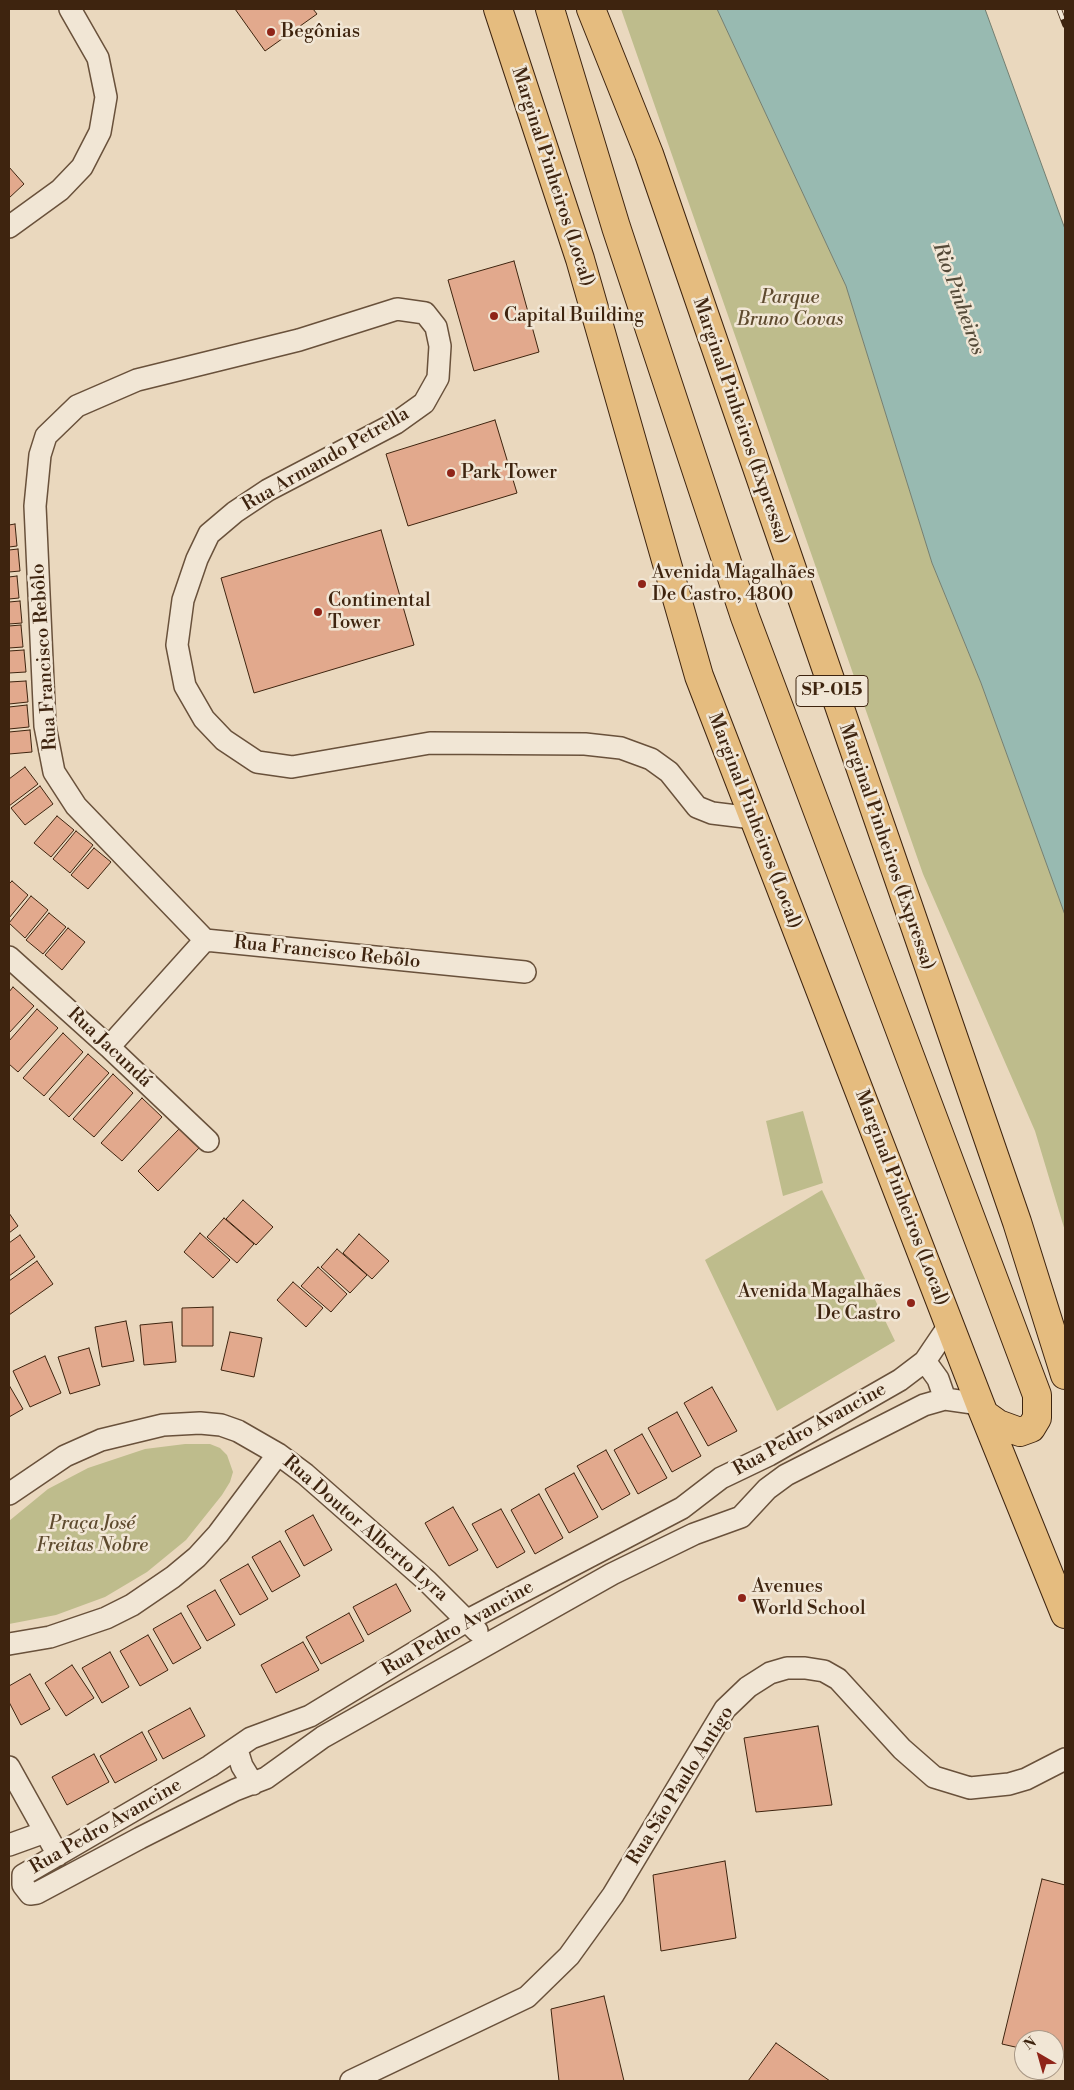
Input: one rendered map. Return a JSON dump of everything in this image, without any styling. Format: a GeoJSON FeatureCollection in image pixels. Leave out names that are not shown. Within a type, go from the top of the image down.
{"type":"FeatureCollection","features":[{"type":"Feature","properties":{"kind":"highway","name":"Marginal Pinheiros (Local)"},"geometry":{"type":"LineString","coordinates":[[498,9],[580,259],[699,676],[982,1409],[1065,1614]]}},
{"type":"Feature","properties":{"kind":"highway"},"geometry":{"type":"LineString","coordinates":[[550,9],[616,227],[745,617],[1037,1395],[1037,1418],[1031,1428],[1020,1432],[1012,1431],[982,1409]]}},
{"type":"Feature","properties":{"kind":"highway","name":"Marginal Pinheiros (Expressa)"},"geometry":{"type":"LineString","coordinates":[[591,9],[649,154],[1017,1222],[1065,1375]]}},
{"type":"Feature","properties":{"kind":"street"},"geometry":{"type":"LineString","coordinates":[[9,227],[60,190],[82,167],[100,132],[106,97],[98,58],[70,9]]}},
{"type":"Feature","properties":{"kind":"street","name":"Rua Armando Petrella"},"geometry":{"type":"LineString","coordinates":[[370,316],[397,308],[425,313],[436,327],[440,346],[438,378],[424,403],[396,423],[268,490],[235,512],[209,534],[197,559],[183,600],[177,645],[185,686],[204,719],[224,740],[257,762],[292,767],[430,743],[585,744],[621,748],[651,759],[669,772],[697,808],[712,813],[753,818]]}},
{"type":"Feature","properties":{"kind":"street","name":"Rua Francisco Rebôlo"},"geometry":{"type":"LineString","coordinates":[[370,316],[299,340],[137,380],[77,406],[46,436],[40,455],[35,506],[45,726],[54,772],[76,806],[205,940],[525,972]]}},
{"type":"Feature","properties":{"kind":"street"},"geometry":{"type":"LineString","coordinates":[[109,1047],[205,940]]}},
{"type":"Feature","properties":{"kind":"street","name":"Rua Jacundá"},"geometry":{"type":"LineString","coordinates":[[9,957],[109,1047],[208,1141]]}},
{"type":"Feature","properties":{"kind":"street","name":"Rua Pedro Avancine"},"geometry":{"type":"LineString","coordinates":[[950,1324],[925,1361],[900,1380],[740,1470],[721,1478],[682,1508],[468,1620],[310,1716],[251,1738],[237,1750],[23,1875],[22,1879],[25,1890],[30,1894],[37,1893],[235,1790],[253,1784],[323,1738],[612,1574],[717,1525],[741,1517],[760,1497],[786,1475],[924,1405],[945,1399],[982,1409]]}},
{"type":"Feature","properties":{"kind":"street"},"geometry":{"type":"LineString","coordinates":[[925,1361],[938,1379],[945,1399]]}},
{"type":"Feature","properties":{"kind":"street","name":"Rua Doutor Alberto Lyra"},"geometry":{"type":"LineString","coordinates":[[9,1494],[65,1456],[102,1440],[163,1425],[200,1423],[221,1425],[238,1431],[278,1454],[305,1474],[427,1581],[468,1620],[489,1644]]}},
{"type":"Feature","properties":{"kind":"street"},"geometry":{"type":"LineString","coordinates":[[9,1644],[50,1637],[106,1618],[132,1605],[173,1577],[197,1557],[218,1534],[278,1454]]}},
{"type":"Feature","properties":{"kind":"street"},"geometry":{"type":"LineString","coordinates":[[740,1470],[754,1482],[760,1497]]}},
{"type":"Feature","properties":{"kind":"street"},"geometry":{"type":"LineString","coordinates":[[706,1489],[706,1510],[717,1525]]}},
{"type":"Feature","properties":{"kind":"street","name":"Rua São Paulo Antigo"},"geometry":{"type":"LineString","coordinates":[[351,2081],[527,1997],[569,1956],[613,1895],[725,1708],[748,1687],[770,1672],[787,1668],[805,1668],[824,1671],[838,1679],[902,1749],[934,1777],[970,1788],[1009,1784],[1026,1779],[1064,1761]]}},
{"type":"Feature","properties":{"kind":"street"},"geometry":{"type":"LineString","coordinates":[[276,1730],[285,1748],[288,1762]]}},
{"type":"Feature","properties":{"kind":"street"},"geometry":{"type":"LineString","coordinates":[[237,1750],[242,1766],[253,1784]]}},
{"type":"Feature","properties":{"kind":"street"},"geometry":{"type":"LineString","coordinates":[[9,1767],[58,1855]]}},
{"type":"Feature","properties":{"kind":"street"},"geometry":{"type":"LineString","coordinates":[[9,1845],[45,1832]]}},
{"type":"Feature","properties":{"kind":"green space","name":"Parque Bruno Covas"},"geometry":{"type":"Polygon","coordinates":[[[621,9],[717,9],[846,286],[932,563],[981,683],[1065,915],[1065,1231],[1035,1131],[923,874],[621,9]]]}},
{"type":"Feature","properties":{"kind":"green space"},"geometry":{"type":"Polygon","coordinates":[[[803,1111],[823,1183],[783,1196],[766,1121],[803,1111]]]}},
{"type":"Feature","properties":{"kind":"green space"},"geometry":{"type":"Polygon","coordinates":[[[822,1190],[895,1341],[777,1411],[705,1260],[822,1190]]]}},
{"type":"Feature","properties":{"kind":"green space","name":"Praça José Freitas Nobre"},"geometry":{"type":"Polygon","coordinates":[[[185,1444],[210,1444],[220,1448],[227,1455],[233,1472],[230,1482],[222,1495],[186,1540],[147,1572],[105,1597],[56,1615],[9,1624],[9,1521],[48,1489],[88,1468],[145,1449],[185,1444]]]}},
{"type":"Feature","properties":{"kind":"water","name":"Rio Pinheiros"},"geometry":{"type":"Polygon","coordinates":[[[717,9],[985,9],[1065,229],[1065,915],[981,683],[932,563],[846,286],[717,9]]]}},
{"type":"Feature","properties":{"kind":"building","name":"Begônias"},"geometry":{"type":"Polygon","coordinates":[[[235,9],[313,9],[317,14],[265,51],[235,9]]]}},
{"type":"Feature","properties":{"kind":"building"},"geometry":{"type":"Polygon","coordinates":[[[9,167],[24,184],[9,198],[9,167]]]}},
{"type":"Feature","properties":{"kind":"building","name":"Capital Building"},"geometry":{"type":"Polygon","coordinates":[[[514,261],[539,352],[474,371],[448,280],[514,261]]]}},
{"type":"Feature","properties":{"kind":"building","name":"Park Tower"},"geometry":{"type":"Polygon","coordinates":[[[495,420],[517,493],[408,526],[386,454],[495,420]]]}},
{"type":"Feature","properties":{"kind":"building"},"geometry":{"type":"Polygon","coordinates":[[[15,524],[17,546],[9,547],[9,525],[15,524]]]}},
{"type":"Feature","properties":{"kind":"building","name":"Continental Tower"},"geometry":{"type":"Polygon","coordinates":[[[381,530],[414,645],[254,693],[221,578],[381,530]]]}},
{"type":"Feature","properties":{"kind":"building"},"geometry":{"type":"Polygon","coordinates":[[[18,549],[20,571],[9,572],[9,550],[18,549]]]}},
{"type":"Feature","properties":{"kind":"building"},"geometry":{"type":"Polygon","coordinates":[[[17,576],[19,598],[9,599],[9,577],[17,576]]]}},
{"type":"Feature","properties":{"kind":"building"},"geometry":{"type":"Polygon","coordinates":[[[20,601],[22,623],[9,624],[9,602],[20,601]]]}},
{"type":"Feature","properties":{"kind":"building"},"geometry":{"type":"Polygon","coordinates":[[[21,625],[23,647],[9,648],[9,626],[21,625]]]}},
{"type":"Feature","properties":{"kind":"building"},"geometry":{"type":"Polygon","coordinates":[[[24,650],[26,672],[9,673],[9,651],[24,650]]]}},
{"type":"Feature","properties":{"kind":"building"},"geometry":{"type":"Polygon","coordinates":[[[26,681],[28,702],[9,704],[9,682],[26,681]]]}},
{"type":"Feature","properties":{"kind":"building"},"geometry":{"type":"Polygon","coordinates":[[[27,705],[29,727],[9,729],[9,707],[27,705]]]}},
{"type":"Feature","properties":{"kind":"building"},"geometry":{"type":"Polygon","coordinates":[[[30,730],[32,752],[9,754],[9,732],[30,730]]]}},
{"type":"Feature","properties":{"kind":"building"},"geometry":{"type":"Polygon","coordinates":[[[25,767],[38,784],[9,806],[9,779],[25,767]]]}},
{"type":"Feature","properties":{"kind":"building"},"geometry":{"type":"Polygon","coordinates":[[[40,786],[53,804],[25,825],[11,808],[40,786]]]}},
{"type":"Feature","properties":{"kind":"building"},"geometry":{"type":"Polygon","coordinates":[[[57,816],[74,830],[51,857],[34,843],[57,816]]]}},
{"type":"Feature","properties":{"kind":"building"},"geometry":{"type":"Polygon","coordinates":[[[76,831],[93,845],[70,873],[53,859],[76,831]]]}},
{"type":"Feature","properties":{"kind":"building"},"geometry":{"type":"Polygon","coordinates":[[[94,848],[111,862],[88,889],[71,875],[94,848]]]}},
{"type":"Feature","properties":{"kind":"building"},"geometry":{"type":"Polygon","coordinates":[[[12,881],[28,895],[9,918],[9,884],[12,881]]]}},
{"type":"Feature","properties":{"kind":"building"},"geometry":{"type":"Polygon","coordinates":[[[31,896],[48,910],[25,938],[9,923],[31,896]]]}},
{"type":"Feature","properties":{"kind":"building"},"geometry":{"type":"Polygon","coordinates":[[[49,913],[66,927],[43,954],[26,940],[49,913]]]}},
{"type":"Feature","properties":{"kind":"building"},"geometry":{"type":"Polygon","coordinates":[[[68,928],[85,942],[62,970],[45,955],[68,928]]]}},
{"type":"Feature","properties":{"kind":"building"},"geometry":{"type":"Polygon","coordinates":[[[13,987],[34,1006],[9,1033],[9,992],[13,987]]]}},
{"type":"Feature","properties":{"kind":"building"},"geometry":{"type":"Polygon","coordinates":[[[37,1009],[58,1028],[18,1072],[9,1064],[9,1041],[37,1009]]]}},
{"type":"Feature","properties":{"kind":"building"},"geometry":{"type":"Polygon","coordinates":[[[63,1033],[83,1052],[44,1096],[23,1078],[63,1033]]]}},
{"type":"Feature","properties":{"kind":"building"},"geometry":{"type":"Polygon","coordinates":[[[88,1054],[109,1073],[69,1117],[49,1099],[88,1054]]]}},
{"type":"Feature","properties":{"kind":"building"},"geometry":{"type":"Polygon","coordinates":[[[113,1074],[133,1093],[94,1137],[73,1119],[113,1074]]]}},
{"type":"Feature","properties":{"kind":"building"},"geometry":{"type":"Polygon","coordinates":[[[142,1098],[162,1117],[122,1161],[101,1143],[142,1098]]]}},
{"type":"Feature","properties":{"kind":"building"},"geometry":{"type":"Polygon","coordinates":[[[179,1129],[199,1148],[158,1191],[138,1171],[179,1129]]]}},
{"type":"Feature","properties":{"kind":"building"},"geometry":{"type":"Polygon","coordinates":[[[243,1200],[273,1227],[256,1245],[226,1219],[243,1200]]]}},
{"type":"Feature","properties":{"kind":"building"},"geometry":{"type":"Polygon","coordinates":[[[9,1213],[18,1226],[9,1233],[9,1213]]]}},
{"type":"Feature","properties":{"kind":"building"},"geometry":{"type":"Polygon","coordinates":[[[224,1218],[254,1244],[237,1263],[207,1237],[224,1218]]]}},
{"type":"Feature","properties":{"kind":"building"},"geometry":{"type":"Polygon","coordinates":[[[200,1233],[230,1260],[213,1278],[184,1252],[200,1233]]]}},
{"type":"Feature","properties":{"kind":"building"},"geometry":{"type":"Polygon","coordinates":[[[359,1234],[389,1261],[372,1279],[343,1253],[359,1234]]]}},
{"type":"Feature","properties":{"kind":"building"},"geometry":{"type":"Polygon","coordinates":[[[20,1235],[35,1257],[9,1276],[9,1243],[20,1235]]]}},
{"type":"Feature","properties":{"kind":"building"},"geometry":{"type":"Polygon","coordinates":[[[337,1249],[367,1275],[350,1293],[321,1267],[337,1249]]]}},
{"type":"Feature","properties":{"kind":"building"},"geometry":{"type":"Polygon","coordinates":[[[37,1261],[53,1284],[9,1315],[9,1281],[37,1261]]]}},
{"type":"Feature","properties":{"kind":"building"},"geometry":{"type":"Polygon","coordinates":[[[318,1267],[347,1294],[331,1312],[301,1286],[318,1267]]]}},
{"type":"Feature","properties":{"kind":"building"},"geometry":{"type":"Polygon","coordinates":[[[293,1282],[323,1308],[306,1327],[277,1300],[293,1282]]]}},
{"type":"Feature","properties":{"kind":"building"},"geometry":{"type":"Polygon","coordinates":[[[213,1307],[213,1346],[182,1346],[182,1308],[213,1307]]]}},
{"type":"Feature","properties":{"kind":"building"},"geometry":{"type":"Polygon","coordinates":[[[126,1321],[134,1361],[102,1367],[95,1327],[126,1321]]]}},
{"type":"Feature","properties":{"kind":"building"},"geometry":{"type":"Polygon","coordinates":[[[172,1322],[176,1362],[144,1365],[140,1325],[172,1322]]]}},
{"type":"Feature","properties":{"kind":"building"},"geometry":{"type":"Polygon","coordinates":[[[230,1332],[262,1338],[254,1377],[221,1370],[230,1332]]]}},
{"type":"Feature","properties":{"kind":"building"},"geometry":{"type":"Polygon","coordinates":[[[89,1348],[100,1385],[70,1394],[58,1357],[89,1348]]]}},
{"type":"Feature","properties":{"kind":"building"},"geometry":{"type":"Polygon","coordinates":[[[45,1356],[61,1393],[30,1407],[13,1371],[45,1356]]]}},
{"type":"Feature","properties":{"kind":"building"},"geometry":{"type":"Polygon","coordinates":[[[9,1385],[23,1409],[9,1417],[9,1385]]]}},
{"type":"Feature","properties":{"kind":"building"},"geometry":{"type":"Polygon","coordinates":[[[712,1387],[737,1431],[708,1446],[684,1403],[712,1387]]]}},
{"type":"Feature","properties":{"kind":"building"},"geometry":{"type":"Polygon","coordinates":[[[677,1412],[701,1456],[672,1472],[648,1428],[677,1412]]]}},
{"type":"Feature","properties":{"kind":"building"},"geometry":{"type":"Polygon","coordinates":[[[642,1434],[667,1478],[638,1494],[614,1450],[642,1434]]]}},
{"type":"Feature","properties":{"kind":"building"},"geometry":{"type":"Polygon","coordinates":[[[606,1450],[630,1494],[602,1510],[577,1466],[606,1450]]]}},
{"type":"Feature","properties":{"kind":"building"},"geometry":{"type":"Polygon","coordinates":[[[574,1473],[598,1517],[569,1533],[545,1489],[574,1473]]]}},
{"type":"Feature","properties":{"kind":"building"},"geometry":{"type":"Polygon","coordinates":[[[539,1494],[563,1538],[535,1554],[511,1510],[539,1494]]]}},
{"type":"Feature","properties":{"kind":"building"},"geometry":{"type":"Polygon","coordinates":[[[453,1507],[478,1550],[449,1566],[425,1523],[453,1507]]]}},
{"type":"Feature","properties":{"kind":"building"},"geometry":{"type":"Polygon","coordinates":[[[501,1509],[525,1552],[497,1568],[472,1524],[501,1509]]]}},
{"type":"Feature","properties":{"kind":"building"},"geometry":{"type":"Polygon","coordinates":[[[313,1515],[332,1550],[304,1566],[285,1531],[313,1515]]]}},
{"type":"Feature","properties":{"kind":"building"},"geometry":{"type":"Polygon","coordinates":[[[280,1541],[300,1576],[272,1592],[252,1557],[280,1541]]]}},
{"type":"Feature","properties":{"kind":"building"},"geometry":{"type":"Polygon","coordinates":[[[248,1564],[268,1599],[240,1615],[220,1580],[248,1564]]]}},
{"type":"Feature","properties":{"kind":"building"},"geometry":{"type":"Polygon","coordinates":[[[396,1584],[411,1611],[368,1635],[353,1607],[396,1584]]]}},
{"type":"Feature","properties":{"kind":"building"},"geometry":{"type":"Polygon","coordinates":[[[215,1590],[235,1625],[207,1641],[187,1606],[215,1590]]]}},
{"type":"Feature","properties":{"kind":"building"},"geometry":{"type":"Polygon","coordinates":[[[181,1613],[201,1648],[173,1664],[153,1629],[181,1613]]]}},
{"type":"Feature","properties":{"kind":"building"},"geometry":{"type":"Polygon","coordinates":[[[349,1613],[364,1641],[321,1664],[306,1637],[349,1613]]]}},
{"type":"Feature","properties":{"kind":"building"},"geometry":{"type":"Polygon","coordinates":[[[148,1635],[168,1670],[140,1686],[120,1651],[148,1635]]]}},
{"type":"Feature","properties":{"kind":"building"},"geometry":{"type":"Polygon","coordinates":[[[303,1642],[319,1670],[276,1693],[261,1665],[303,1642]]]}},
{"type":"Feature","properties":{"kind":"building"},"geometry":{"type":"Polygon","coordinates":[[[110,1652],[129,1687],[102,1703],[82,1668],[110,1652]]]}},
{"type":"Feature","properties":{"kind":"building"},"geometry":{"type":"Polygon","coordinates":[[[72,1665],[94,1698],[66,1716],[45,1683],[72,1665]]]}},
{"type":"Feature","properties":{"kind":"building"},"geometry":{"type":"Polygon","coordinates":[[[30,1674],[50,1709],[21,1725],[9,1702],[9,1686],[30,1674]]]}},
{"type":"Feature","properties":{"kind":"building"},"geometry":{"type":"Polygon","coordinates":[[[190,1708],[205,1736],[163,1759],[148,1731],[190,1708]]]}},
{"type":"Feature","properties":{"kind":"building"},"geometry":{"type":"Polygon","coordinates":[[[818,1726],[832,1805],[756,1812],[744,1738],[818,1726]]]}},
{"type":"Feature","properties":{"kind":"building"},"geometry":{"type":"Polygon","coordinates":[[[142,1732],[157,1760],[115,1783],[100,1756],[142,1732]]]}},
{"type":"Feature","properties":{"kind":"building"},"geometry":{"type":"Polygon","coordinates":[[[94,1754],[109,1782],[67,1805],[52,1777],[94,1754]]]}},
{"type":"Feature","properties":{"kind":"building"},"geometry":{"type":"Polygon","coordinates":[[[725,1861],[736,1938],[661,1951],[653,1875],[725,1861]]]}},
{"type":"Feature","properties":{"kind":"building"},"geometry":{"type":"Polygon","coordinates":[[[1042,1879],[1065,1885],[1065,2057],[1064,2030],[1014,2030],[1014,2047],[1002,2044],[1042,1879]]]}},
{"type":"Feature","properties":{"kind":"building"},"geometry":{"type":"Polygon","coordinates":[[[604,1996],[624,2081],[559,2081],[551,2009],[604,1996]]]}},
{"type":"Feature","properties":{"kind":"building"},"geometry":{"type":"Polygon","coordinates":[[[776,2043],[830,2081],[748,2081],[776,2043]]]}},
{"type":"Feature","properties":{"kind":"railway"},"geometry":{"type":"LineString","coordinates":[[1059,9],[1065,25]]}},
{"type":"Feature","properties":{"kind":"place","name":"Begônias"},"geometry":{"type":"Point","coordinates":[271,32]}},
{"type":"Feature","properties":{"kind":"place","name":"Capital Building"},"geometry":{"type":"Point","coordinates":[494,316]}},
{"type":"Feature","properties":{"kind":"place","name":"Park Tower"},"geometry":{"type":"Point","coordinates":[451,473]}},
{"type":"Feature","properties":{"kind":"place","name":"Avenida Magalhães De Castro, 4800"},"geometry":{"type":"Point","coordinates":[642,584]}},
{"type":"Feature","properties":{"kind":"place","name":"Continental Tower"},"geometry":{"type":"Point","coordinates":[318,612]}},
{"type":"Feature","properties":{"kind":"place","name":"Avenida Magalhães De Castro"},"geometry":{"type":"Point","coordinates":[911,1303]}},
{"type":"Feature","properties":{"kind":"place","name":"Avenues World School"},"geometry":{"type":"Point","coordinates":[742,1598]}}]}
